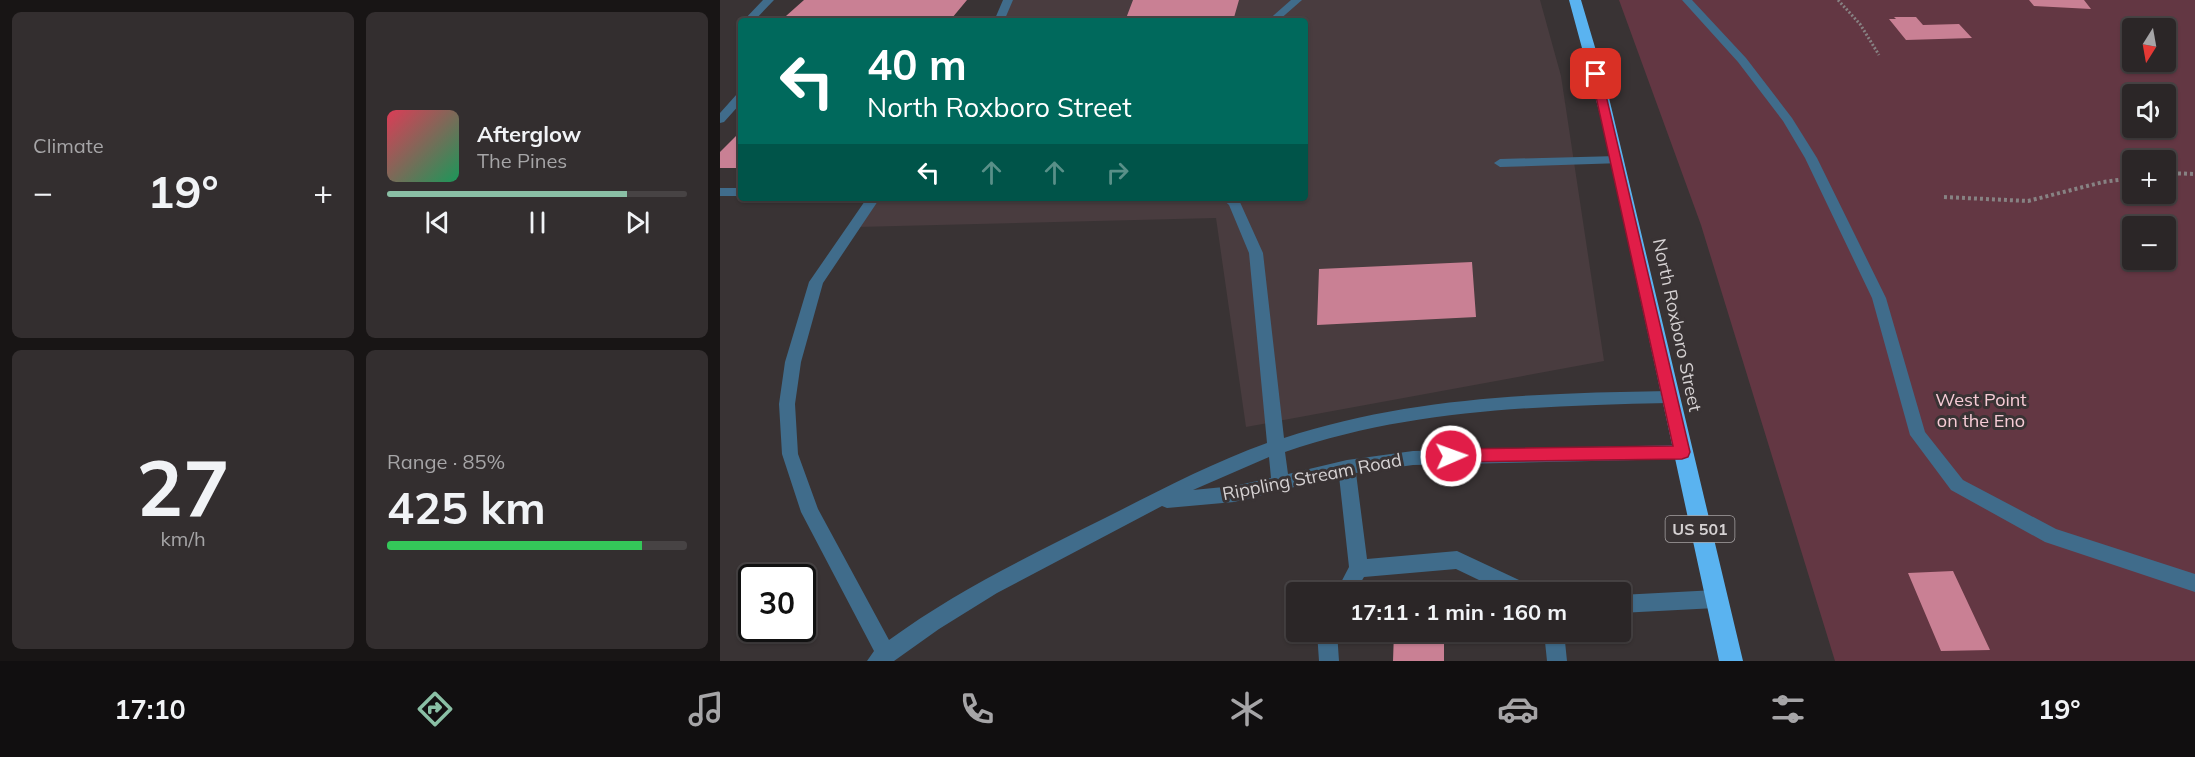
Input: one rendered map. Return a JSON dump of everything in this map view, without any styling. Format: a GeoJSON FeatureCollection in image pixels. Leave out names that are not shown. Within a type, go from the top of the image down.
{"type":"FeatureCollection","features":[{"type":"Feature","properties":{"kind":"highway","name":"North Roxboro Street"},"geometry":{"type":"LineString","coordinates":[[1575,0],[1591,52],[1618,160],[1669,397],[1731,661]]}},
{"type":"Feature","properties":{"kind":"street"},"geometry":{"type":"LineString","coordinates":[[751,18],[769,0]]}},
{"type":"Feature","properties":{"kind":"street"},"geometry":{"type":"LineString","coordinates":[[1000,18],[1008,0]]}},
{"type":"Feature","properties":{"kind":"street"},"geometry":{"type":"LineString","coordinates":[[1276,18],[1297,0]]}},
{"type":"Feature","properties":{"kind":"street"},"geometry":{"type":"LineString","coordinates":[[1687,0],[1742,60],[1788,120],[1816,166],[1879,298],[1918,435],[1957,485],[2051,536],[2195,583]]}},
{"type":"Feature","properties":{"kind":"street"},"geometry":{"type":"LineString","coordinates":[[720,120],[738,99]]}},
{"type":"Feature","properties":{"kind":"street"},"geometry":{"type":"LineString","coordinates":[[1500,163],[1618,160]]}},
{"type":"Feature","properties":{"kind":"street"},"geometry":{"type":"LineString","coordinates":[[720,192],[738,192]]}},
{"type":"Feature","properties":{"kind":"street"},"geometry":{"type":"LineString","coordinates":[[872,201],[816,282],[793,362],[787,405],[790,454],[810,512],[881,658]]}},
{"type":"Feature","properties":{"kind":"street"},"geometry":{"type":"LineString","coordinates":[[1231,201],[1256,253],[1280,483]]}},
{"type":"Feature","properties":{"kind":"street","name":"Rippling Stream Road"},"geometry":{"type":"LineString","coordinates":[[881,658],[1018,571],[1224,467],[1276,447],[1348,427],[1425,412],[1490,404],[1669,397]]}},
{"type":"Feature","properties":{"kind":"street","name":"Rippling Stream Road"},"geometry":{"type":"LineString","coordinates":[[1158,501],[1234,494],[1347,467],[1413,458],[1682,452]]}},
{"type":"Feature","properties":{"kind":"street"},"geometry":{"type":"LineString","coordinates":[[1347,467],[1359,569],[1351,582]]}},
{"type":"Feature","properties":{"kind":"street"},"geometry":{"type":"LineString","coordinates":[[1359,569],[1457,560],[1502,582]]}},
{"type":"Feature","properties":{"kind":"street"},"geometry":{"type":"LineString","coordinates":[[1631,603],[1716,599]]}},
{"type":"Feature","properties":{"kind":"street"},"geometry":{"type":"LineString","coordinates":[[1328,642],[1329,661]]}},
{"type":"Feature","properties":{"kind":"street"},"geometry":{"type":"LineString","coordinates":[[1555,642],[1557,661]]}},
{"type":"Feature","properties":{"kind":"path"},"geometry":{"type":"LineString","coordinates":[[1838,0],[1860,24],[1879,55]]}},
{"type":"Feature","properties":{"kind":"path"},"geometry":{"type":"LineString","coordinates":[[2176,173],[2195,174]]}},
{"type":"Feature","properties":{"kind":"path"},"geometry":{"type":"LineString","coordinates":[[1944,197],[2028,201],[2122,179]]}},
{"type":"Feature","properties":{"kind":"shaded area"},"geometry":{"type":"Polygon","coordinates":[[[1008,0],[1540,0],[1561,76],[1604,361],[1246,427],[1216,218],[857,227],[874,201],[1308,201],[1308,18],[995,18],[1008,0]]]}},
{"type":"Feature","properties":{"kind":"green space","name":"West Point on the Eno"},"geometry":{"type":"Polygon","coordinates":[[[1619,0],[2195,0],[2195,661],[1835,661],[1701,225],[1619,0]]]}},
{"type":"Feature","properties":{"kind":"building"},"geometry":{"type":"Polygon","coordinates":[[[804,0],[967,0],[952,18],[786,16],[804,0]]]}},
{"type":"Feature","properties":{"kind":"building"},"geometry":{"type":"Polygon","coordinates":[[[1133,0],[1239,0],[1234,18],[1126,18],[1133,0]]]}},
{"type":"Feature","properties":{"kind":"building"},"geometry":{"type":"Polygon","coordinates":[[[2029,0],[2084,0],[2091,9],[2034,6],[2029,0]]]}},
{"type":"Feature","properties":{"kind":"building"},"geometry":{"type":"Polygon","coordinates":[[[1894,17],[1916,17],[1923,25],[1959,24],[1972,38],[1906,40],[1889,19],[1896,19],[1894,17]]]}},
{"type":"Feature","properties":{"kind":"building"},"geometry":{"type":"Polygon","coordinates":[[[738,134],[738,168],[720,168],[720,152],[738,134]]]}},
{"type":"Feature","properties":{"kind":"building"},"geometry":{"type":"Polygon","coordinates":[[[1472,262],[1476,317],[1317,325],[1319,269],[1472,262]]]}},
{"type":"Feature","properties":{"kind":"building"},"geometry":{"type":"Polygon","coordinates":[[[1953,571],[1990,650],[1941,651],[1908,573],[1953,571]]]}},
{"type":"Feature","properties":{"kind":"building"},"geometry":{"type":"Polygon","coordinates":[[[1394,642],[1444,642],[1444,661],[1393,661],[1394,642]]]}},
{"type":"Feature","properties":{"kind":"route"},"geometry":{"type":"LineString","coordinates":[[1451,456],[1682,452],[1618,160],[1596,74]]}}]}
